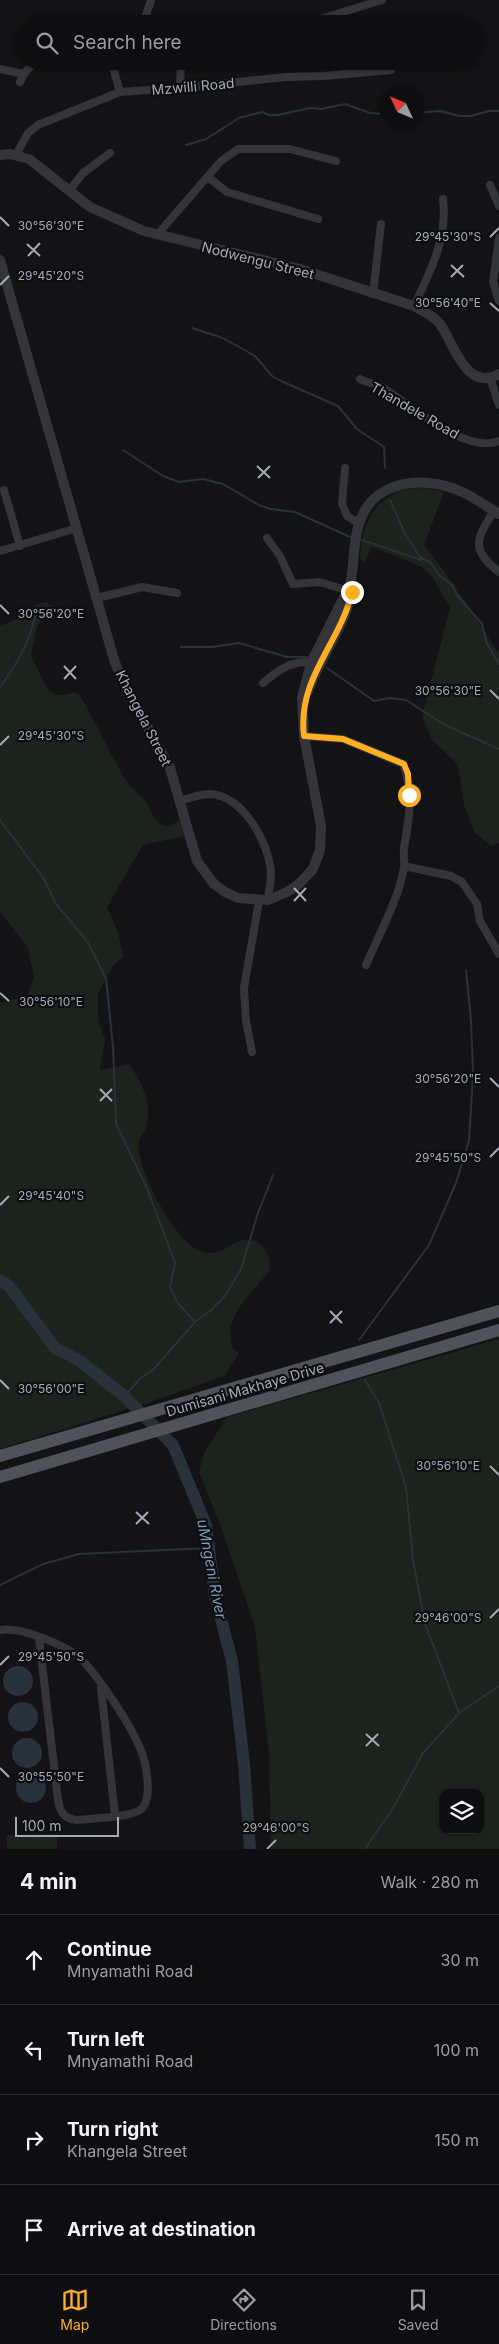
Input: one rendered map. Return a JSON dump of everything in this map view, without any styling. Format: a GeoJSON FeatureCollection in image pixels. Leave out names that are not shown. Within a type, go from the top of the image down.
{"type":"FeatureCollection","features":[{"type":"Feature","properties":{"kind":"main road","name":"Dumisani Makhaye Drive"},"geometry":{"type":"LineString","coordinates":[[0,1456],[499,1311]]}},
{"type":"Feature","properties":{"kind":"main road","name":"Dumisani Makhaye Drive"},"geometry":{"type":"LineString","coordinates":[[0,1476],[499,1330]]}},
{"type":"Feature","properties":{"kind":"street"},"geometry":{"type":"LineString","coordinates":[[146,15],[151,0]]}},
{"type":"Feature","properties":{"kind":"street"},"geometry":{"type":"LineString","coordinates":[[333,15],[382,0]]}},
{"type":"Feature","properties":{"kind":"street"},"geometry":{"type":"LineString","coordinates":[[0,69],[24,74]]}},
{"type":"Feature","properties":{"kind":"street"},"geometry":{"type":"LineString","coordinates":[[20,82],[24,74],[29,70]]}},
{"type":"Feature","properties":{"kind":"street"},"geometry":{"type":"LineString","coordinates":[[114,70],[120,92]]}},
{"type":"Feature","properties":{"kind":"street"},"geometry":{"type":"LineString","coordinates":[[180,88],[181,70]]}},
{"type":"Feature","properties":{"kind":"street","name":"Mzwilli Road"},"geometry":{"type":"LineString","coordinates":[[16,155],[28,133],[38,125],[120,92],[286,77],[324,76],[391,70]]}},
{"type":"Feature","properties":{"kind":"street"},"geometry":{"type":"LineString","coordinates":[[157,235],[208,177],[230,154],[238,149],[290,149],[336,161]]}},
{"type":"Feature","properties":{"kind":"street"},"geometry":{"type":"LineString","coordinates":[[68,191],[82,173],[110,153]]}},
{"type":"Feature","properties":{"kind":"street","name":"Nodwengu Street"},"geometry":{"type":"LineString","coordinates":[[0,155],[16,155],[29,159],[68,191],[90,206],[112,218],[157,235],[300,269],[414,306],[430,314],[439,323],[463,366],[470,373],[481,378],[495,376]]}},
{"type":"Feature","properties":{"kind":"street"},"geometry":{"type":"LineString","coordinates":[[208,177],[227,192],[318,219]]}},
{"type":"Feature","properties":{"kind":"street"},"geometry":{"type":"LineString","coordinates":[[490,185],[499,206]]}},
{"type":"Feature","properties":{"kind":"street"},"geometry":{"type":"LineString","coordinates":[[414,306],[438,252],[444,223],[442,199]]}},
{"type":"Feature","properties":{"kind":"street"},"geometry":{"type":"LineString","coordinates":[[373,294],[381,224]]}},
{"type":"Feature","properties":{"kind":"street"},"geometry":{"type":"LineString","coordinates":[[499,238],[493,282],[499,301]]}},
{"type":"Feature","properties":{"kind":"street","name":"Khangela Street"},"geometry":{"type":"LineString","coordinates":[[0,260],[121,677],[165,757],[180,801],[192,846],[205,874],[225,892],[238,898],[263,900]]}},
{"type":"Feature","properties":{"kind":"street"},"geometry":{"type":"LineString","coordinates":[[495,376],[499,405]]}},
{"type":"Feature","properties":{"kind":"street","name":"Thandele Road"},"geometry":{"type":"LineString","coordinates":[[360,379],[379,386],[428,419],[471,440],[482,443],[499,441]]}},
{"type":"Feature","properties":{"kind":"street"},"geometry":{"type":"LineString","coordinates":[[345,468],[342,506],[347,516],[359,523]]}},
{"type":"Feature","properties":{"kind":"street"},"geometry":{"type":"LineString","coordinates":[[263,900],[287,892],[305,879],[313,869],[320,850],[320,814],[304,736],[302,717],[314,664],[343,620],[350,589],[359,523],[375,498],[395,486],[408,482],[427,482],[444,485],[460,491],[496,513],[480,533],[477,541],[483,557],[499,572]]}},
{"type":"Feature","properties":{"kind":"street"},"geometry":{"type":"LineString","coordinates":[[4,490],[20,546]]}},
{"type":"Feature","properties":{"kind":"street"},"geometry":{"type":"LineString","coordinates":[[0,551],[77,528]]}},
{"type":"Feature","properties":{"kind":"street"},"geometry":{"type":"LineString","coordinates":[[267,538],[280,556],[293,584],[320,582],[350,589]]}},
{"type":"Feature","properties":{"kind":"street"},"geometry":{"type":"LineString","coordinates":[[97,598],[142,587],[177,592]]}},
{"type":"Feature","properties":{"kind":"street"},"geometry":{"type":"LineString","coordinates":[[263,683],[287,666],[302,662],[314,664]]}},
{"type":"Feature","properties":{"kind":"street"},"geometry":{"type":"LineString","coordinates":[[304,736],[343,739],[404,764],[408,774],[409,795],[404,866],[393,902],[366,965]]}},
{"type":"Feature","properties":{"kind":"street"},"geometry":{"type":"LineString","coordinates":[[180,801],[200,795],[213,794],[230,802],[248,818],[258,832],[270,866],[244,988],[246,1021],[252,1052]]}},
{"type":"Feature","properties":{"kind":"street"},"geometry":{"type":"LineString","coordinates":[[404,866],[451,876],[462,882],[477,904],[480,921],[499,954]]}},
{"type":"Feature","properties":{"kind":"street"},"geometry":{"type":"LineString","coordinates":[[0,1630],[18,1630],[39,1638],[73,1652],[88,1667],[135,1738],[144,1758],[148,1795],[143,1808],[133,1813],[71,1820],[62,1813],[59,1807],[39,1638]]}},
{"type":"Feature","properties":{"kind":"street"},"geometry":{"type":"LineString","coordinates":[[101,1685],[115,1815]]}},
{"type":"Feature","properties":{"kind":"shaded area"},"geometry":{"type":"Polygon","coordinates":[[[424,488],[444,492],[424,545],[453,583],[499,654],[499,843],[491,846],[475,833],[464,805],[458,765],[432,740],[422,716],[450,608],[431,575],[420,566],[372,547],[364,563],[360,559],[361,544],[365,531],[369,519],[376,508],[395,493],[408,489],[424,488]]]}},
{"type":"Feature","properties":{"kind":"shaded area"},"geometry":{"type":"Polygon","coordinates":[[[46,602],[55,608],[43,617],[37,627],[31,656],[46,686],[56,694],[64,695],[74,692],[79,694],[128,783],[146,802],[155,819],[160,823],[168,827],[180,820],[184,836],[143,845],[107,907],[118,932],[123,957],[113,966],[98,994],[98,1020],[105,1040],[100,1070],[129,1064],[142,1086],[148,1110],[146,1128],[139,1141],[143,1167],[155,1196],[173,1226],[183,1238],[193,1247],[210,1253],[220,1251],[242,1240],[257,1241],[268,1255],[270,1268],[269,1272],[234,1317],[230,1338],[233,1349],[239,1353],[225,1376],[147,1403],[0,1449],[0,1003],[27,996],[34,978],[28,948],[0,912],[0,625],[12,621],[40,603],[46,602]]]}},
{"type":"Feature","properties":{"kind":"shaded area"},"geometry":{"type":"Polygon","coordinates":[[[499,1339],[499,1849],[271,1849],[269,1753],[255,1627],[221,1527],[199,1472],[204,1453],[227,1417],[499,1339]]]}},
{"type":"Feature","properties":{"kind":"shaded area"},"geometry":{"type":"Polygon","coordinates":[[[18,1666],[28,1671],[33,1681],[28,1691],[18,1696],[8,1691],[3,1681],[8,1671],[18,1666]]]}},
{"type":"Feature","properties":{"kind":"shaded area"},"geometry":{"type":"Polygon","coordinates":[[[23,1702],[33,1707],[38,1717],[33,1727],[23,1732],[13,1727],[8,1717],[13,1707],[23,1702]]]}},
{"type":"Feature","properties":{"kind":"shaded area"},"geometry":{"type":"Polygon","coordinates":[[[27,1738],[37,1743],[42,1753],[37,1763],[27,1768],[17,1763],[12,1753],[17,1743],[27,1738]]]}},
{"type":"Feature","properties":{"kind":"shaded area"},"geometry":{"type":"Polygon","coordinates":[[[31,1773],[41,1778],[46,1788],[41,1798],[31,1803],[21,1798],[16,1788],[21,1778],[31,1773]]]}},
{"type":"Feature","properties":{"kind":"shaded area"},"geometry":{"type":"Polygon","coordinates":[[[57,1834],[57,1849],[7,1849],[7,1835],[57,1834]]]}},
{"type":"Feature","properties":{"kind":"waterway"},"geometry":{"type":"LineString","coordinates":[[186,145],[206,139],[239,118],[262,112],[269,115],[278,115],[310,108],[322,109],[345,104],[370,113],[379,114]]}},
{"type":"Feature","properties":{"kind":"waterway"},"geometry":{"type":"LineString","coordinates":[[424,112],[440,111],[460,116],[471,116],[489,111],[499,111]]}},
{"type":"Feature","properties":{"kind":"waterway"},"geometry":{"type":"LineString","coordinates":[[192,328],[223,338],[256,357],[272,376],[338,406],[357,429],[384,447],[385,468]]}},
{"type":"Feature","properties":{"kind":"waterway"},"geometry":{"type":"LineString","coordinates":[[123,450],[163,476],[179,482],[203,479],[223,484],[259,505],[270,509],[295,512],[350,537]]}},
{"type":"Feature","properties":{"kind":"waterway"},"geometry":{"type":"LineString","coordinates":[[390,500],[405,534],[420,557],[431,563],[439,575],[453,586],[456,594],[482,624],[487,644],[499,664]]}},
{"type":"Feature","properties":{"kind":"waterway"},"geometry":{"type":"LineString","coordinates":[[362,540],[421,560]]}},
{"type":"Feature","properties":{"kind":"waterway"},"geometry":{"type":"LineString","coordinates":[[0,687],[22,653],[35,616],[46,609]]}},
{"type":"Feature","properties":{"kind":"waterway"},"geometry":{"type":"LineString","coordinates":[[181,647],[212,647],[239,643],[287,657],[307,657]]}},
{"type":"Feature","properties":{"kind":"waterway"},"geometry":{"type":"LineString","coordinates":[[327,668],[374,701],[389,698],[406,700],[445,725],[499,749]]}},
{"type":"Feature","properties":{"kind":"waterway"},"geometry":{"type":"LineString","coordinates":[[0,820],[44,879],[56,904],[87,941],[106,978],[113,1047],[116,1124],[146,1186],[175,1263],[170,1287],[177,1302],[195,1322]]}},
{"type":"Feature","properties":{"kind":"waterway"},"geometry":{"type":"LineString","coordinates":[[359,1340],[429,1245],[456,1183],[469,1141],[473,1074],[471,1021],[466,970]]}},
{"type":"Feature","properties":{"kind":"waterway"},"geometry":{"type":"LineString","coordinates":[[124,1396],[141,1378],[153,1370],[195,1322],[210,1311],[225,1296],[241,1269],[258,1213],[273,1175]]}},
{"type":"Feature","properties":{"kind":"waterway","name":"uMngeni River"},"geometry":{"type":"LineString","coordinates":[[0,1280],[9,1286],[55,1348],[80,1361],[124,1396],[173,1445],[206,1525],[215,1596],[232,1661],[244,1764],[250,1849]]}},
{"type":"Feature","properties":{"kind":"waterway"},"geometry":{"type":"LineString","coordinates":[[365,1380],[379,1403],[406,1487],[413,1560],[425,1624],[459,1713]]}},
{"type":"Feature","properties":{"kind":"waterway"},"geometry":{"type":"LineString","coordinates":[[0,1585],[43,1564],[79,1554],[209,1548]]}},
{"type":"Feature","properties":{"kind":"waterway"},"geometry":{"type":"LineString","coordinates":[[365,1849],[392,1810],[423,1753],[459,1713],[499,1686]]}},
{"type":"Feature","properties":{"kind":"route"},"geometry":{"type":"LineString","coordinates":[[352,592],[343,620],[312,679],[302,717],[304,736],[343,739],[404,764],[408,774],[409,795]]}}]}
